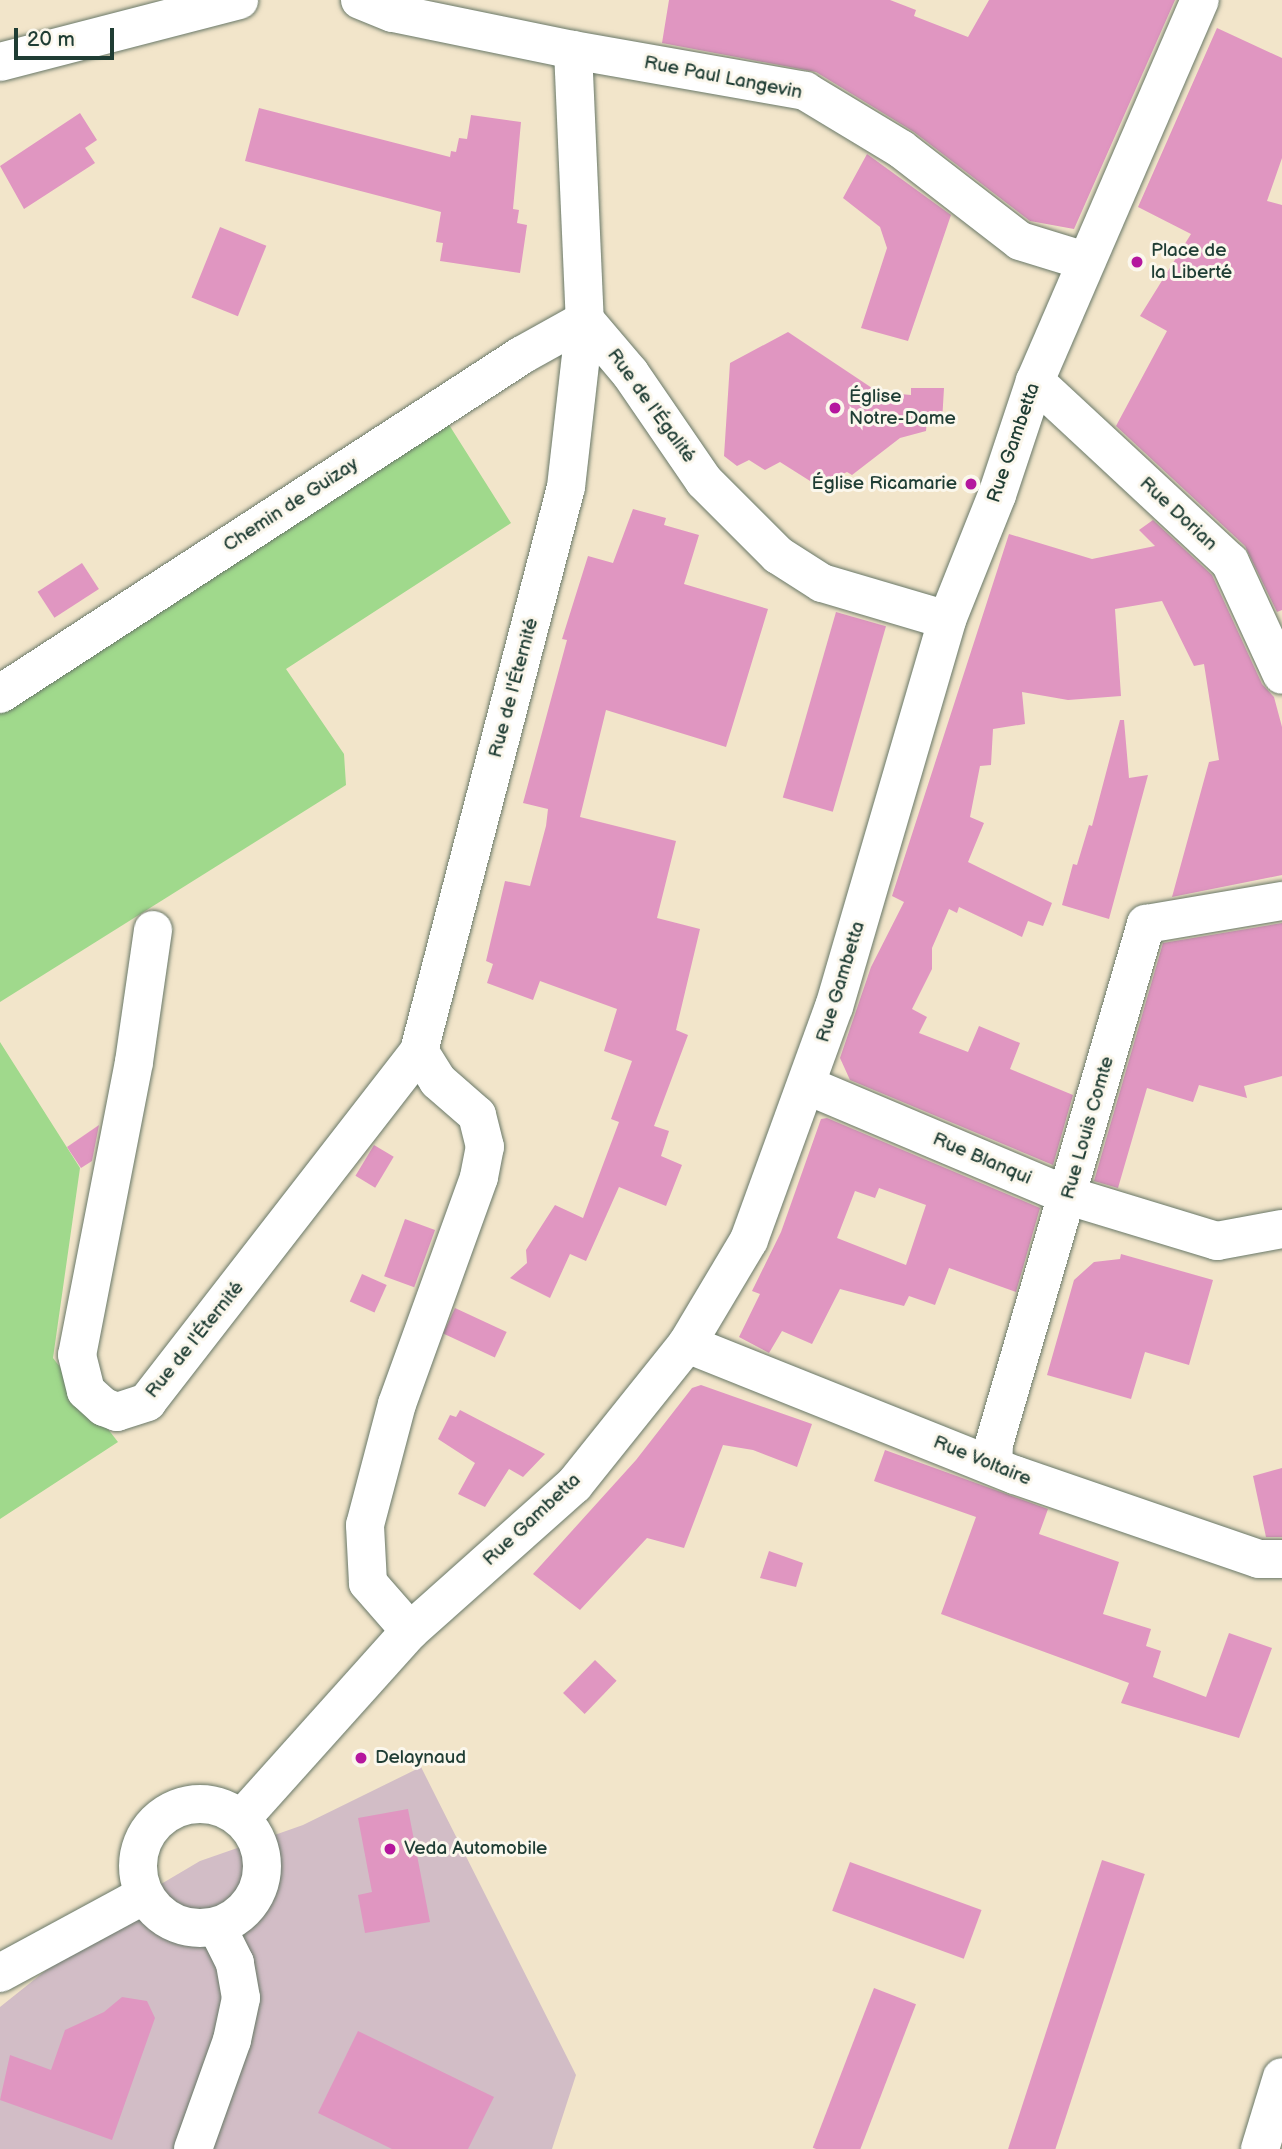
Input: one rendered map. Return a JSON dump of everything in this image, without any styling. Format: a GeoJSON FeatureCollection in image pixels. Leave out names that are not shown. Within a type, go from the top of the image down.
{"type":"FeatureCollection","features":[{"type":"Feature","properties":{"kind":"street"},"geometry":{"type":"LineString","coordinates":[[0,62],[239,0]]}},
{"type":"Feature","properties":{"kind":"street","name":"Rue Paul Langevin"},"geometry":{"type":"LineString","coordinates":[[360,0],[393,13],[573,50],[805,91],[901,149],[1020,241],[1085,261]]}},
{"type":"Feature","properties":{"kind":"street","name":"Rue Gambetta"},"geometry":{"type":"LineString","coordinates":[[242,1818],[410,1631],[574,1485],[687,1345],[749,1240],[808,1086],[947,620],[997,495],[1035,381],[1200,0]]}},
{"type":"Feature","properties":{"kind":"street"},"geometry":{"type":"LineString","coordinates":[[573,50],[584,320]]}},
{"type":"Feature","properties":{"kind":"street","name":"Rue de l'Égalité"},"geometry":{"type":"LineString","coordinates":[[584,320],[630,373],[704,481],[778,555],[822,583],[947,620]]}},
{"type":"Feature","properties":{"kind":"street","name":"Chemin de Guizay"},"geometry":{"type":"LineString","coordinates":[[0,694],[522,355],[584,320]]}},
{"type":"Feature","properties":{"kind":"street","name":"Rue de l'Éternité"},"geometry":{"type":"LineString","coordinates":[[153,930],[134,1062],[76,1355],[86,1391],[104,1408],[117,1412],[147,1402],[419,1052],[566,487],[584,320]]}},
{"type":"Feature","properties":{"kind":"street","name":"Rue Dorian"},"geometry":{"type":"LineString","coordinates":[[1035,381],[1230,562],[1281,668]]}},
{"type":"Feature","properties":{"kind":"street","name":"Rue Louis Comte"},"geometry":{"type":"LineString","coordinates":[[993,1464],[994,1444],[1069,1196],[1146,925],[1282,901]]}},
{"type":"Feature","properties":{"kind":"street"},"geometry":{"type":"LineString","coordinates":[[410,1631],[368,1583],[365,1525],[397,1404],[479,1177],[485,1147],[477,1115],[438,1082],[419,1052]]}},
{"type":"Feature","properties":{"kind":"street","name":"Rue Blanqui"},"geometry":{"type":"LineString","coordinates":[[808,1086],[1069,1196],[1217,1241],[1282,1229]]}},
{"type":"Feature","properties":{"kind":"street","name":"Rue Voltaire"},"geometry":{"type":"LineString","coordinates":[[687,1345],[993,1464],[1259,1559],[1282,1559]]}},
{"type":"Feature","properties":{"kind":"street"},"geometry":{"type":"LineString","coordinates":[[208,1803],[242,1818],[261,1851],[262,1875],[253,1900],[237,1917],[217,1927],[190,1928],[160,1914],[144,1895],[137,1858],[145,1834],[161,1816],[183,1805],[208,1803]]}},
{"type":"Feature","properties":{"kind":"street"},"geometry":{"type":"LineString","coordinates":[[0,1973],[144,1895]]}},
{"type":"Feature","properties":{"kind":"street"},"geometry":{"type":"LineString","coordinates":[[193,2149],[232,2040],[241,1997],[235,1963],[217,1927]]}},
{"type":"Feature","properties":{"kind":"street"},"geometry":{"type":"LineString","coordinates":[[1260,2149],[1282,2077]]}},
{"type":"Feature","properties":{"kind":"shaded area"},"geometry":{"type":"Polygon","coordinates":[[[421,1767],[576,2075],[552,2149],[0,2149],[0,2007],[134,1900],[200,1861],[303,1825],[421,1767]]]}},
{"type":"Feature","properties":{"kind":"green space"},"geometry":{"type":"Polygon","coordinates":[[[446,420],[511,523],[286,669],[344,754],[346,785],[0,1002],[0,712],[446,420]]]}},
{"type":"Feature","properties":{"kind":"green space"},"geometry":{"type":"Polygon","coordinates":[[[0,1042],[80,1168],[53,1358],[118,1442],[0,1519],[0,1042]]]}},
{"type":"Feature","properties":{"kind":"building"},"geometry":{"type":"Polygon","coordinates":[[[669,0],[890,0],[916,10],[914,16],[968,37],[989,0],[1175,0],[1074,229],[1030,221],[914,132],[816,72],[662,43],[669,0]]]}},
{"type":"Feature","properties":{"kind":"building"},"geometry":{"type":"Polygon","coordinates":[[[1217,28],[1282,58],[1282,158],[1267,201],[1282,205],[1282,610],[1277,612],[1245,546],[1116,426],[1167,331],[1140,316],[1191,234],[1138,207],[1217,28]]]}},
{"type":"Feature","properties":{"kind":"building"},"geometry":{"type":"Polygon","coordinates":[[[259,108],[450,157],[451,151],[456,152],[459,138],[467,139],[471,115],[521,122],[513,209],[519,210],[517,223],[527,225],[520,273],[440,261],[443,243],[436,242],[441,212],[245,161],[259,108]]]}},
{"type":"Feature","properties":{"kind":"building"},"geometry":{"type":"Polygon","coordinates":[[[80,113],[97,140],[85,148],[95,163],[24,209],[0,166],[80,113]]]}},
{"type":"Feature","properties":{"kind":"building"},"geometry":{"type":"Polygon","coordinates":[[[867,154],[951,215],[908,341],[861,328],[887,248],[880,227],[843,198],[867,154]]]}},
{"type":"Feature","properties":{"kind":"building"},"geometry":{"type":"Polygon","coordinates":[[[220,227],[266,246],[238,316],[192,297],[220,227]]]}},
{"type":"Feature","properties":{"kind":"building","name":"Église Notre-Dame"},"geometry":{"type":"Polygon","coordinates":[[[788,332],[878,392],[911,395],[911,388],[944,388],[942,422],[927,421],[926,431],[900,438],[852,475],[847,472],[818,486],[780,462],[765,470],[749,460],[737,466],[724,456],[730,363],[788,332]]]}},
{"type":"Feature","properties":{"kind":"building"},"geometry":{"type":"Polygon","coordinates":[[[633,509],[666,518],[664,525],[699,535],[684,584],[768,609],[726,747],[606,710],[580,817],[676,841],[657,918],[700,929],[676,1030],[688,1035],[654,1126],[669,1131],[661,1156],[682,1165],[666,1206],[619,1187],[586,1261],[570,1254],[550,1298],[510,1278],[527,1263],[526,1250],[555,1205],[583,1218],[619,1122],[611,1119],[632,1061],[604,1051],[617,1009],[540,981],[533,1000],[487,983],[493,964],[486,961],[505,881],[530,886],[546,826],[548,809],[523,803],[567,640],[562,639],[588,556],[613,563],[633,509]]]}},
{"type":"Feature","properties":{"kind":"building"},"geometry":{"type":"Polygon","coordinates":[[[1153,520],[1212,575],[1262,684],[1274,697],[1282,727],[1282,875],[1172,897],[1209,762],[1219,760],[1204,664],[1194,666],[1162,601],[1115,609],[1121,696],[1068,700],[1022,692],[1025,724],[993,729],[991,765],[980,766],[970,817],[984,823],[968,862],[1052,903],[1043,926],[1028,921],[1022,937],[959,907],[957,913],[949,909],[932,948],[932,969],[912,1009],[927,1017],[919,1033],[968,1052],[979,1026],[1020,1043],[1010,1069],[1073,1095],[1053,1165],[850,1080],[840,1058],[871,967],[904,902],[892,896],[1009,534],[1092,559],[1155,546],[1139,530],[1153,520]]]}},
{"type":"Feature","properties":{"kind":"building"},"geometry":{"type":"Polygon","coordinates":[[[82,563],[99,589],[54,618],[38,592],[82,563]]]}},
{"type":"Feature","properties":{"kind":"building"},"geometry":{"type":"Polygon","coordinates":[[[836,612],[886,626],[833,812],[783,798],[836,612]]]}},
{"type":"Feature","properties":{"kind":"building"},"geometry":{"type":"Polygon","coordinates":[[[1120,720],[1124,720],[1129,778],[1148,775],[1109,919],[1062,905],[1073,864],[1077,865],[1089,825],[1092,826],[1120,720]]]}},
{"type":"Feature","properties":{"kind":"building"},"geometry":{"type":"Polygon","coordinates":[[[1282,923],[1282,1076],[1244,1086],[1247,1098],[1199,1085],[1193,1102],[1147,1088],[1118,1188],[1094,1181],[1163,943],[1282,923]]]}},
{"type":"Feature","properties":{"kind":"building"},"geometry":{"type":"Polygon","coordinates":[[[827,1118],[1040,1208],[1016,1292],[949,1268],[935,1305],[909,1296],[904,1306],[840,1289],[812,1344],[782,1331],[769,1353],[739,1337],[760,1294],[752,1291],[781,1232],[821,1119],[827,1118]],[[879,1188],[875,1198],[855,1191],[837,1238],[906,1265],[926,1205],[879,1188]]]}},
{"type":"Feature","properties":{"kind":"building"},"geometry":{"type":"Polygon","coordinates":[[[99,1125],[92,1161],[81,1168],[67,1147],[99,1125]]]}},
{"type":"Feature","properties":{"kind":"building"},"geometry":{"type":"Polygon","coordinates":[[[374,1145],[394,1157],[375,1188],[355,1176],[374,1145]]]}},
{"type":"Feature","properties":{"kind":"building"},"geometry":{"type":"Polygon","coordinates":[[[405,1219],[435,1230],[414,1287],[384,1276],[405,1219]]]}},
{"type":"Feature","properties":{"kind":"building"},"geometry":{"type":"Polygon","coordinates":[[[1121,1254],[1213,1280],[1189,1365],[1145,1352],[1131,1399],[1047,1375],[1074,1280],[1094,1262],[1120,1259],[1121,1254]]]}},
{"type":"Feature","properties":{"kind":"building"},"geometry":{"type":"Polygon","coordinates":[[[362,1274],[387,1285],[374,1312],[350,1301],[362,1274]]]}},
{"type":"Feature","properties":{"kind":"building"},"geometry":{"type":"Polygon","coordinates":[[[455,1308],[507,1332],[495,1357],[443,1333],[455,1308]]]}},
{"type":"Feature","properties":{"kind":"building"},"geometry":{"type":"Polygon","coordinates":[[[701,1385],[812,1424],[797,1467],[753,1450],[723,1445],[684,1548],[647,1538],[580,1610],[533,1574],[636,1460],[692,1388],[701,1385]]]}},
{"type":"Feature","properties":{"kind":"building"},"geometry":{"type":"Polygon","coordinates":[[[460,1410],[545,1454],[523,1477],[509,1469],[485,1507],[458,1494],[475,1463],[438,1439],[450,1415],[456,1417],[460,1410]]]}},
{"type":"Feature","properties":{"kind":"building"},"geometry":{"type":"Polygon","coordinates":[[[885,1450],[1048,1509],[1039,1534],[1119,1562],[1103,1614],[1151,1629],[1146,1646],[1161,1651],[1153,1677],[1206,1697],[1229,1633],[1272,1648],[1239,1738],[1121,1703],[1129,1683],[941,1614],[976,1517],[874,1481],[885,1450]]]}},
{"type":"Feature","properties":{"kind":"building"},"geometry":{"type":"Polygon","coordinates":[[[1282,1468],[1282,1537],[1266,1537],[1253,1476],[1282,1468]]]}},
{"type":"Feature","properties":{"kind":"building"},"geometry":{"type":"Polygon","coordinates":[[[769,1551],[803,1563],[796,1587],[760,1578],[769,1551]]]}},
{"type":"Feature","properties":{"kind":"building"},"geometry":{"type":"Polygon","coordinates":[[[595,1660],[617,1681],[585,1714],[563,1693],[595,1660]]]}},
{"type":"Feature","properties":{"kind":"building"},"geometry":{"type":"Polygon","coordinates":[[[408,1809],[430,1922],[365,1933],[358,1895],[372,1892],[358,1818],[408,1809]]]}},
{"type":"Feature","properties":{"kind":"building"},"geometry":{"type":"Polygon","coordinates":[[[1102,1860],[1145,1874],[1055,2149],[1008,2149],[1102,1860]]]}},
{"type":"Feature","properties":{"kind":"building"},"geometry":{"type":"Polygon","coordinates":[[[850,1862],[982,1910],[964,1959],[832,1911],[850,1862]]]}},
{"type":"Feature","properties":{"kind":"building"},"geometry":{"type":"Polygon","coordinates":[[[874,1988],[916,2004],[860,2149],[813,2148],[874,1988]]]}},
{"type":"Feature","properties":{"kind":"building"},"geometry":{"type":"Polygon","coordinates":[[[122,1997],[147,2001],[155,2018],[112,2140],[0,2100],[10,2055],[51,2070],[65,2030],[104,2012],[122,1997]]]}},
{"type":"Feature","properties":{"kind":"building"},"geometry":{"type":"Polygon","coordinates":[[[358,2031],[494,2097],[468,2149],[392,2149],[318,2113],[358,2031]]]}},
{"type":"Feature","properties":{"kind":"place","name":"Place de la Liberté"},"geometry":{"type":"Point","coordinates":[1137,262]}},
{"type":"Feature","properties":{"kind":"place","name":"Église Notre-Dame"},"geometry":{"type":"Point","coordinates":[835,408]}},
{"type":"Feature","properties":{"kind":"place","name":"Église Ricamarie"},"geometry":{"type":"Point","coordinates":[971,484]}},
{"type":"Feature","properties":{"kind":"place","name":"Delaynaud"},"geometry":{"type":"Point","coordinates":[361,1758]}},
{"type":"Feature","properties":{"kind":"place","name":"Veda Automobile"},"geometry":{"type":"Point","coordinates":[390,1849]}}]}
